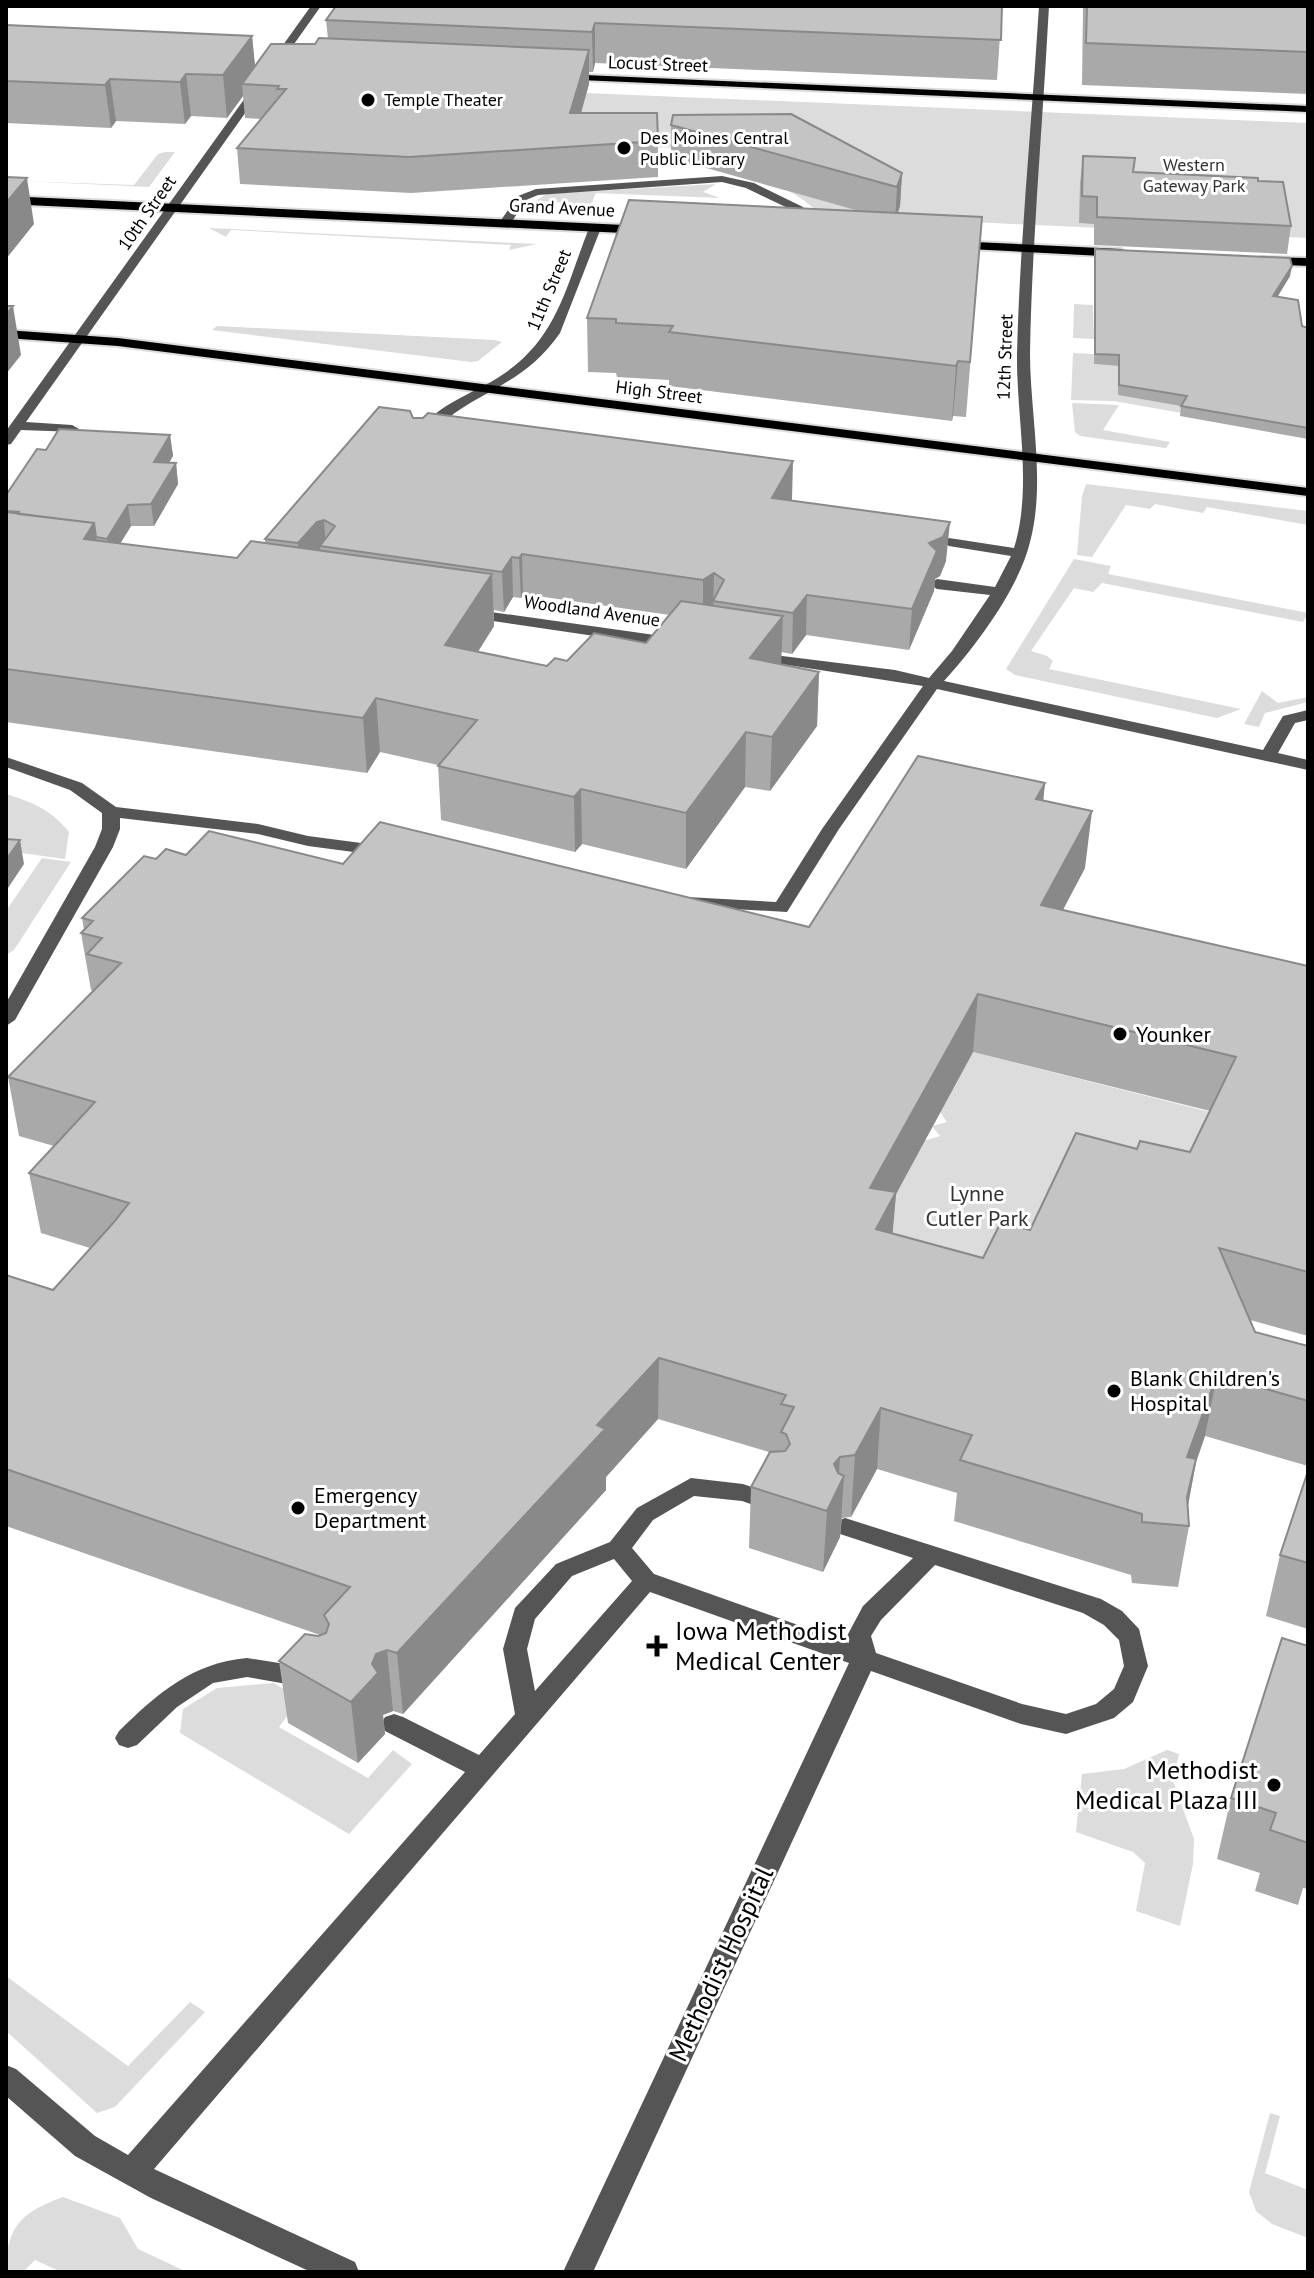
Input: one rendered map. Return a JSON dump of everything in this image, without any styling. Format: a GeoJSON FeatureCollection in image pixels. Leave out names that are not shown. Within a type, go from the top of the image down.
{"type":"FeatureCollection","features":[{"type":"Feature","properties":{"kind":"main road"},"geometry":{"type":"LineString","coordinates":[[260,64],[280,65]]}},
{"type":"Feature","properties":{"kind":"main road","name":"Locust Street"},"geometry":{"type":"LineString","coordinates":[[552,77],[1308,109]]}},
{"type":"Feature","properties":{"kind":"main road","name":"Grand Avenue"},"geometry":{"type":"LineString","coordinates":[[6,200],[657,231]]}},
{"type":"Feature","properties":{"kind":"main road"},"geometry":{"type":"LineString","coordinates":[[781,237],[811,238]]}},
{"type":"Feature","properties":{"kind":"main road"},"geometry":{"type":"LineString","coordinates":[[946,245],[1133,254]]}},
{"type":"Feature","properties":{"kind":"main road"},"geometry":{"type":"LineString","coordinates":[[1244,259],[1308,262]]}},
{"type":"Feature","properties":{"kind":"main road","name":"High Street"},"geometry":{"type":"LineString","coordinates":[[6,334],[80,338],[1308,492]]}},
{"type":"Feature","properties":{"kind":"street","name":"10th Street"},"geometry":{"type":"LineString","coordinates":[[6,441],[173,207],[280,65],[316,6]]}},
{"type":"Feature","properties":{"kind":"street","name":"12th Street"},"geometry":{"type":"LineString","coordinates":[[672,901],[781,908],[831,829],[934,682],[950,667],[1022,548],[1027,457],[1022,391],[1044,6]]}},
{"type":"Feature","properties":{"kind":"street"},"geometry":{"type":"LineString","coordinates":[[505,223],[522,198],[536,192],[722,179],[750,185],[799,209],[801,216],[796,237]]}},
{"type":"Feature","properties":{"kind":"street","name":"11th Street"},"geometry":{"type":"LineString","coordinates":[[490,389],[523,366],[550,339],[595,228]]}},
{"type":"Feature","properties":{"kind":"street"},"geometry":{"type":"LineString","coordinates":[[453,426],[490,389]]}},
{"type":"Feature","properties":{"kind":"street"},"geometry":{"type":"LineString","coordinates":[[433,431],[447,410],[490,389]]}},
{"type":"Feature","properties":{"kind":"street"},"geometry":{"type":"LineString","coordinates":[[17,426],[72,429]]}},
{"type":"Feature","properties":{"kind":"street"},"geometry":{"type":"LineString","coordinates":[[951,537],[1022,548]]}},
{"type":"Feature","properties":{"kind":"street"},"geometry":{"type":"LineString","coordinates":[[937,584],[998,592]]}},
{"type":"Feature","properties":{"kind":"street","name":"Woodland Avenue"},"geometry":{"type":"LineString","coordinates":[[455,612],[699,647]]}},
{"type":"Feature","properties":{"kind":"street"},"geometry":{"type":"LineString","coordinates":[[744,653],[934,682],[1308,765]]}},
{"type":"Feature","properties":{"kind":"street"},"geometry":{"type":"LineString","coordinates":[[1268,756],[1289,719],[1308,715]]}},
{"type":"Feature","properties":{"kind":"street"},"geometry":{"type":"LineString","coordinates":[[6,762],[72,784],[97,797],[111,812],[258,829],[308,841],[398,853]]}},
{"type":"Feature","properties":{"kind":"street"},"geometry":{"type":"LineString","coordinates":[[6,1020],[104,847],[111,829],[111,812]]}},
{"type":"Feature","properties":{"kind":"street"},"geometry":{"type":"LineString","coordinates":[[528,1717],[515,1649],[524,1615],[564,1570],[618,1548],[645,1514],[691,1487],[743,1493],[773,1503]]}},
{"type":"Feature","properties":{"kind":"street"},"geometry":{"type":"LineString","coordinates":[[618,1548],[646,1581],[865,1656],[1021,1714],[1066,1724],[1105,1711],[1124,1695],[1136,1666],[1130,1636],[1113,1618],[1092,1606],[845,1527]]}},
{"type":"Feature","properties":{"kind":"street","name":"Methodist Hospital"},"geometry":{"type":"LineString","coordinates":[[578,2272],[865,1656],[859,1636],[872,1613],[930,1555]]}},
{"type":"Feature","properties":{"kind":"street"},"geometry":{"type":"LineString","coordinates":[[132,2172],[646,1581]]}},
{"type":"Feature","properties":{"kind":"street"},"geometry":{"type":"LineString","coordinates":[[128,1738],[175,1692],[212,1672],[263,1666],[303,1676],[322,1686]]}},
{"type":"Feature","properties":{"kind":"street"},"geometry":{"type":"LineString","coordinates":[[394,1724],[483,1769]]}},
{"type":"Feature","properties":{"kind":"street"},"geometry":{"type":"LineString","coordinates":[[6,2078],[85,2146],[132,2172],[344,2272]]}},
{"type":"Feature","properties":{"kind":"green space","name":"Western Gateway Park"},"geometry":{"type":"Polygon","coordinates":[[[585,93],[1308,123],[1308,238],[827,215],[788,191],[835,204],[790,147],[572,148],[585,93]]]}},
{"type":"Feature","properties":{"kind":"green space"},"geometry":{"type":"Polygon","coordinates":[[[175,152],[149,187],[21,181],[134,185],[158,154],[175,152]]]}},
{"type":"Feature","properties":{"kind":"green space"},"geometry":{"type":"Polygon","coordinates":[[[716,184],[703,192],[720,198],[596,193],[591,204],[535,201],[547,194],[716,184]]]}},
{"type":"Feature","properties":{"kind":"green space"},"geometry":{"type":"Polygon","coordinates":[[[209,228],[537,244],[509,250],[511,245],[231,230],[226,237],[209,228]]]}},
{"type":"Feature","properties":{"kind":"green space"},"geometry":{"type":"Polygon","coordinates":[[[1074,304],[1093,305],[1094,339],[1073,338],[1074,304]]]}},
{"type":"Feature","properties":{"kind":"green space"},"geometry":{"type":"Polygon","coordinates":[[[217,326],[502,342],[478,361],[471,362],[212,330],[217,326]]]}},
{"type":"Feature","properties":{"kind":"green space"},"geometry":{"type":"Polygon","coordinates":[[[1073,353],[1094,354],[1094,364],[1118,366],[1185,407],[1182,413],[1113,401],[1071,400],[1073,353]]]}},
{"type":"Feature","properties":{"kind":"green space"},"geometry":{"type":"Polygon","coordinates":[[[1072,403],[1119,405],[1103,430],[1170,442],[1166,448],[1080,436],[1075,432],[1072,403]]]}},
{"type":"Feature","properties":{"kind":"green space"},"geometry":{"type":"Polygon","coordinates":[[[1086,484],[1308,511],[1308,525],[1207,507],[1203,513],[1155,504],[1150,509],[1126,505],[1092,557],[1077,555],[1082,496],[1086,484]]]}},
{"type":"Feature","properties":{"kind":"green space"},"geometry":{"type":"Polygon","coordinates":[[[1074,559],[1111,566],[1108,574],[1308,613],[1303,622],[1102,583],[1093,592],[1074,588],[1031,651],[1053,661],[1049,669],[1241,709],[1217,718],[1015,675],[1006,669],[1074,559]]]}},
{"type":"Feature","properties":{"kind":"green space"},"geometry":{"type":"Polygon","coordinates":[[[1262,691],[1278,703],[1308,697],[1308,702],[1265,713],[1259,727],[1244,724],[1262,691]]]}},
{"type":"Feature","properties":{"kind":"green space"},"geometry":{"type":"Polygon","coordinates":[[[6,794],[41,808],[62,824],[69,832],[65,859],[14,852],[6,846],[6,794]]]}},
{"type":"Feature","properties":{"kind":"green space"},"geometry":{"type":"Polygon","coordinates":[[[42,858],[71,862],[14,950],[6,955],[6,911],[42,858]]]}},
{"type":"Feature","properties":{"kind":"green space","name":"Lynne Cutler Park"},"geometry":{"type":"Polygon","coordinates":[[[973,1052],[1226,1116],[1204,1161],[1035,1265],[867,1246],[923,1141],[940,1136],[932,1126],[947,1122],[939,1111],[973,1052]]]}},
{"type":"Feature","properties":{"kind":"green space"},"geometry":{"type":"Polygon","coordinates":[[[274,1683],[300,1699],[279,1727],[368,1778],[393,1750],[412,1764],[349,1834],[180,1733],[183,1709],[217,1688],[274,1683]]]}},
{"type":"Feature","properties":{"kind":"green space"},"geometry":{"type":"Polygon","coordinates":[[[1167,1750],[1179,1754],[1173,1781],[1194,1839],[1193,1864],[1180,1926],[1136,1911],[1145,1863],[1133,1852],[1076,1832],[1082,1774],[1124,1769],[1167,1750]]]}},
{"type":"Feature","properties":{"kind":"green space"},"geometry":{"type":"Polygon","coordinates":[[[6,1976],[128,2066],[190,2002],[205,2012],[115,2107],[97,2113],[6,2031],[6,1976]]]}},
{"type":"Feature","properties":{"kind":"green space"},"geometry":{"type":"Polygon","coordinates":[[[1270,2113],[1280,2116],[1265,2173],[1308,2190],[1308,2238],[1272,2224],[1256,2211],[1249,2192],[1270,2113]]]}},
{"type":"Feature","properties":{"kind":"green space"},"geometry":{"type":"Polygon","coordinates":[[[63,2197],[120,2218],[138,2249],[187,2272],[61,2272],[35,2260],[23,2272],[6,2272],[9,2243],[19,2223],[36,2209],[63,2197]]]}},
{"type":"Feature","properties":{"kind":"building"},"geometry":{"type":"Polygon","coordinates":[[[336,6],[1002,6],[1001,40],[595,23],[592,32],[326,20],[336,6]]]}},
{"type":"Feature","properties":{"kind":"building"},"geometry":{"type":"Polygon","coordinates":[[[1087,6],[1308,6],[1308,52],[1086,43],[1087,6]]]}},
{"type":"Feature","properties":{"kind":"building"},"geometry":{"type":"Polygon","coordinates":[[[6,25],[252,36],[223,75],[186,74],[180,82],[110,79],[105,85],[6,81],[6,25]]]}},
{"type":"Feature","properties":{"kind":"building"},"geometry":{"type":"Polygon","coordinates":[[[319,38],[589,50],[570,113],[657,113],[658,141],[409,157],[237,148],[286,89],[242,84],[271,44],[315,44],[319,38]]]}},
{"type":"Feature","properties":{"kind":"building"},"geometry":{"type":"Polygon","coordinates":[[[791,114],[902,173],[897,187],[671,125],[673,115],[791,114]]]}},
{"type":"Feature","properties":{"kind":"building"},"geometry":{"type":"Polygon","coordinates":[[[1083,156],[1135,158],[1133,172],[1283,182],[1291,226],[1097,217],[1097,197],[1082,196],[1083,156]]]}},
{"type":"Feature","properties":{"kind":"building"},"geometry":{"type":"Polygon","coordinates":[[[6,177],[27,178],[6,203],[6,177]]]}},
{"type":"Feature","properties":{"kind":"building"},"geometry":{"type":"Polygon","coordinates":[[[629,200],[982,217],[970,362],[958,361],[956,366],[669,332],[673,326],[587,318],[629,200]]]}},
{"type":"Feature","properties":{"kind":"building"},"geometry":{"type":"Polygon","coordinates":[[[1095,249],[1290,258],[1292,266],[1273,296],[1298,300],[1302,326],[1308,328],[1308,428],[1181,406],[1187,396],[1119,385],[1119,355],[1095,354],[1095,249]]]}},
{"type":"Feature","properties":{"kind":"building"},"geometry":{"type":"Polygon","coordinates":[[[379,407],[410,411],[413,418],[423,418],[428,413],[793,461],[772,498],[950,522],[943,537],[929,543],[937,551],[912,609],[807,595],[793,613],[713,601],[724,580],[714,573],[703,580],[522,554],[519,558],[512,557],[502,572],[320,546],[335,526],[324,520],[317,522],[298,543],[265,539],[379,407]]]}},
{"type":"Feature","properties":{"kind":"building"},"geometry":{"type":"Polygon","coordinates":[[[59,429],[170,435],[154,462],[176,463],[151,504],[128,505],[107,539],[96,537],[94,523],[6,511],[6,495],[37,449],[46,450],[59,429]]]}},
{"type":"Feature","properties":{"kind":"building"},"geometry":{"type":"Polygon","coordinates":[[[6,512],[94,523],[84,539],[237,558],[251,541],[492,574],[445,645],[547,666],[555,658],[567,661],[594,633],[646,643],[681,601],[783,616],[750,658],[819,672],[772,737],[746,732],[686,813],[581,789],[574,797],[438,766],[477,720],[376,698],[363,718],[6,669],[6,512]]]}},
{"type":"Feature","properties":{"kind":"building"},"geometry":{"type":"Polygon","coordinates":[[[918,756],[1045,783],[1036,799],[1092,811],[1041,905],[1308,966],[1308,1272],[1219,1248],[1255,1332],[1308,1346],[1308,1401],[1217,1375],[1187,1457],[1196,1459],[1187,1497],[1189,1526],[1142,1522],[1142,1514],[960,1460],[972,1435],[881,1408],[855,1455],[840,1457],[834,1464],[838,1473],[844,1476],[827,1511],[751,1487],[770,1452],[785,1451],[790,1444],[786,1434],[781,1432],[794,1407],[781,1404],[786,1395],[659,1358],[597,1425],[605,1429],[397,1653],[387,1650],[376,1654],[372,1664],[378,1673],[351,1702],[279,1661],[305,1634],[318,1636],[326,1633],[329,1624],[324,1615],[350,1587],[6,1469],[6,1275],[53,1290],[129,1203],[29,1173],[95,1102],[8,1077],[121,963],[87,954],[102,938],[81,933],[93,921],[82,918],[144,856],[156,859],[166,849],[186,855],[209,831],[343,864],[380,822],[809,927],[918,756]],[[978,994],[870,1188],[896,1192],[876,1229],[983,1258],[1001,1222],[1030,1230],[1076,1133],[1137,1149],[1140,1141],[1190,1152],[1236,1057],[978,994]]]}},
{"type":"Feature","properties":{"kind":"building"},"geometry":{"type":"Polygon","coordinates":[[[6,839],[20,840],[6,860],[6,839]]]}},
{"type":"Feature","properties":{"kind":"building"},"geometry":{"type":"Polygon","coordinates":[[[1308,1471],[1308,1563],[1280,1555],[1308,1471]]]}},
{"type":"Feature","properties":{"kind":"building"},"geometry":{"type":"Polygon","coordinates":[[[1282,1638],[1308,1646],[1308,1843],[1270,1830],[1276,1813],[1231,1798],[1282,1638]]]}},
{"type":"Feature","properties":{"kind":"place","name":"Temple Theater"},"geometry":{"type":"Point","coordinates":[368,100]}},
{"type":"Feature","properties":{"kind":"place","name":"Des Moines Central Public Library"},"geometry":{"type":"Point","coordinates":[624,148]}},
{"type":"Feature","properties":{"kind":"place","name":"Younker"},"geometry":{"type":"Point","coordinates":[1120,1034]}},
{"type":"Feature","properties":{"kind":"place","name":"Blank Children's Hospital"},"geometry":{"type":"Point","coordinates":[1114,1391]}},
{"type":"Feature","properties":{"kind":"place","name":"Emergency Department"},"geometry":{"type":"Point","coordinates":[298,1508]}},
{"type":"Feature","properties":{"kind":"place","name":"Iowa Methodist Medical Center"},"geometry":{"type":"Point","coordinates":[657,1646]}},
{"type":"Feature","properties":{"kind":"place","name":"Methodist Medical Plaza III"},"geometry":{"type":"Point","coordinates":[1274,1785]}}]}
